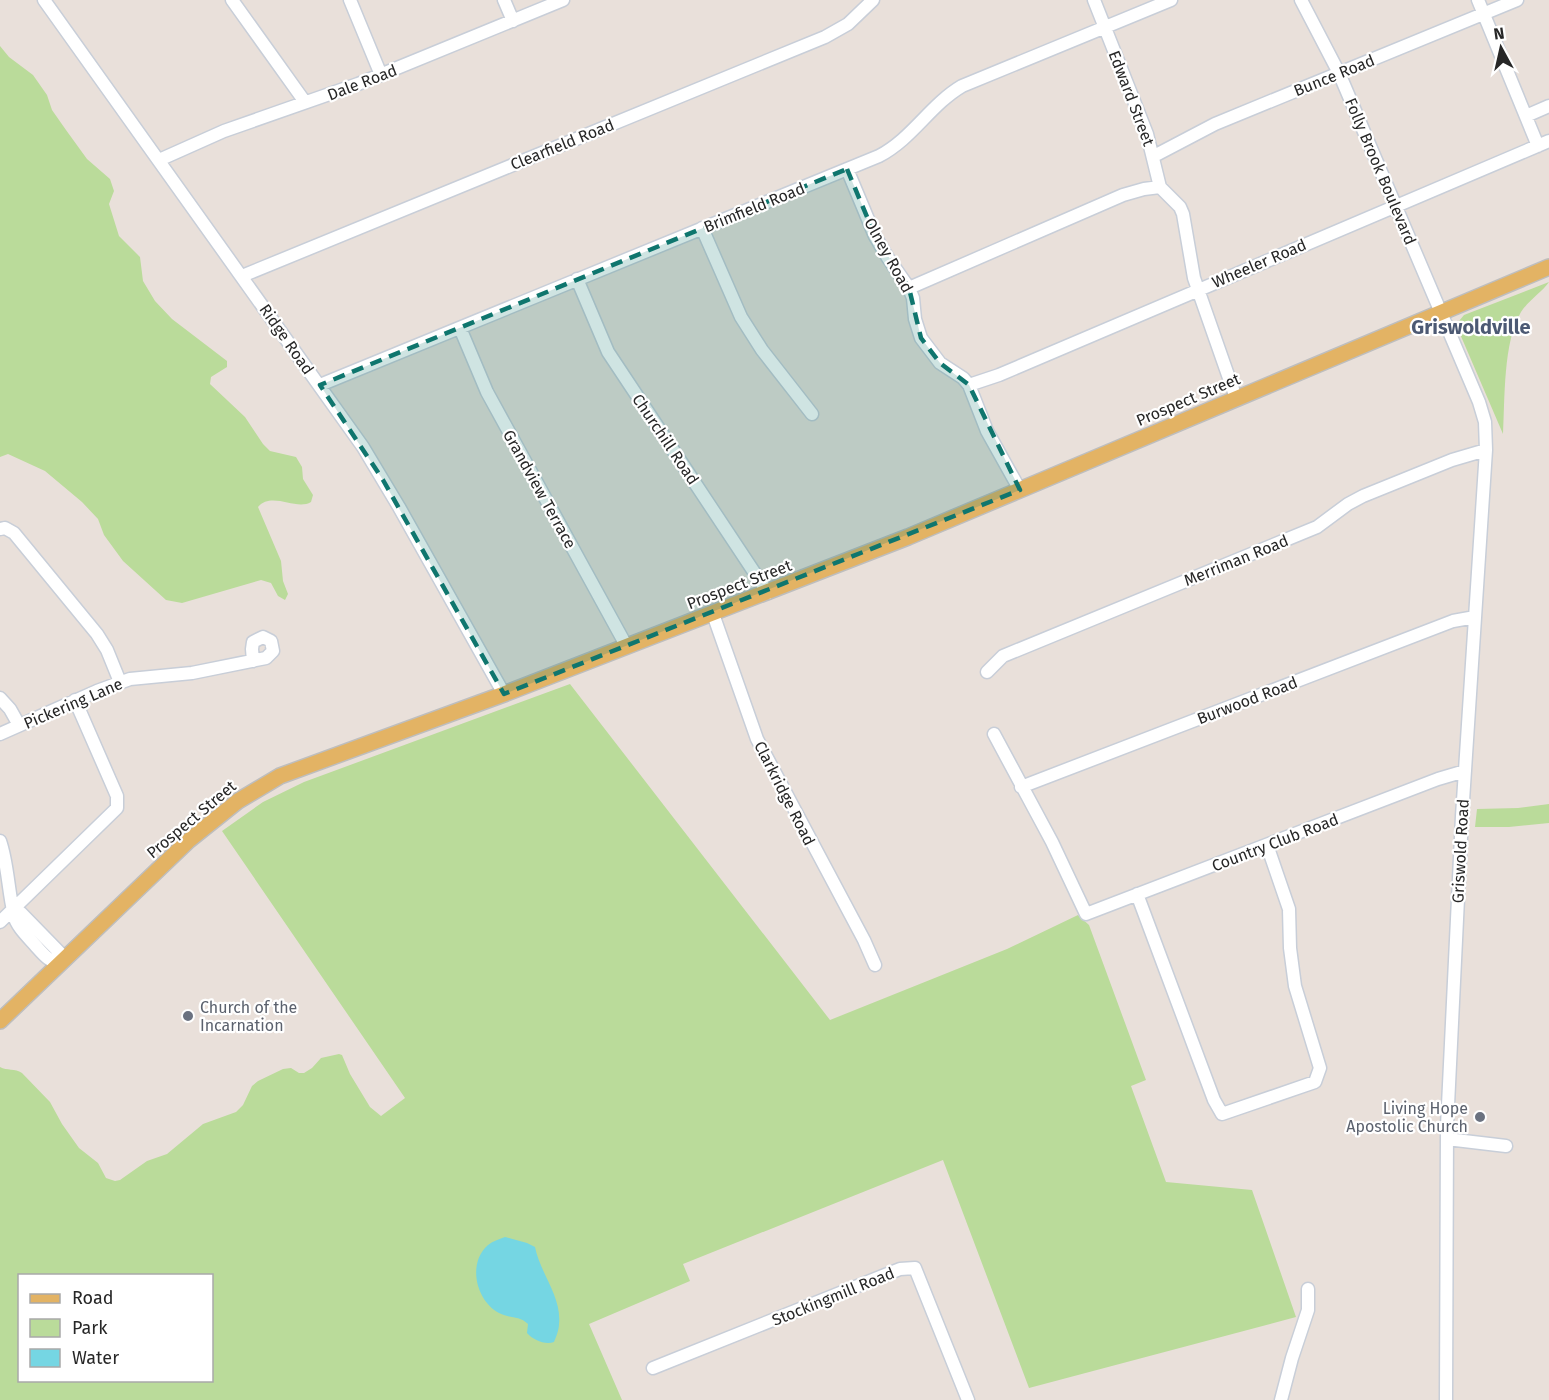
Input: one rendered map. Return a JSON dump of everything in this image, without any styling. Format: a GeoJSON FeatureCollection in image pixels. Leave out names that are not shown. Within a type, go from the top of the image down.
{"type":"FeatureCollection","features":[{"type":"Feature","properties":{"kind":"main road","name":"Prospect Street"},"geometry":{"type":"LineString","coordinates":[[0,1021],[188,841],[219,815],[260,787],[304,766],[504,694],[768,592],[1020,490],[1549,267]]}},
{"type":"Feature","properties":{"kind":"street","name":"Ridge Road"},"geometry":{"type":"LineString","coordinates":[[44,0],[320,385],[383,480],[504,694]]}},
{"type":"Feature","properties":{"kind":"street"},"geometry":{"type":"LineString","coordinates":[[232,0],[305,102]]}},
{"type":"Feature","properties":{"kind":"street"},"geometry":{"type":"LineString","coordinates":[[350,0],[381,75]]}},
{"type":"Feature","properties":{"kind":"street"},"geometry":{"type":"LineString","coordinates":[[504,0],[513,21]]}},
{"type":"Feature","properties":{"kind":"street","name":"Dale Road"},"geometry":{"type":"LineString","coordinates":[[159,160],[224,131],[381,75],[563,0]]}},
{"type":"Feature","properties":{"kind":"street","name":"Clearfield Road"},"geometry":{"type":"LineString","coordinates":[[242,276],[825,36],[848,24],[873,0]]}},
{"type":"Feature","properties":{"kind":"street","name":"Edward Street"},"geometry":{"type":"LineString","coordinates":[[1094,0],[1143,121],[1154,156],[1160,188]]}},
{"type":"Feature","properties":{"kind":"street","name":"Brimfield Road"},"geometry":{"type":"LineString","coordinates":[[320,385],[879,156],[898,145],[935,106],[962,86],[1171,0]]}},
{"type":"Feature","properties":{"kind":"street","name":"Folly Brook Boulevard"},"geometry":{"type":"LineString","coordinates":[[1301,0],[1339,73],[1441,312]]}},
{"type":"Feature","properties":{"kind":"street"},"geometry":{"type":"LineString","coordinates":[[1478,0],[1526,116],[1544,143]]}},
{"type":"Feature","properties":{"kind":"street","name":"Bunce Road"},"geometry":{"type":"LineString","coordinates":[[1154,156],[1208,128],[1517,0]]}},
{"type":"Feature","properties":{"kind":"street"},"geometry":{"type":"LineString","coordinates":[[1526,116],[1549,106]]}},
{"type":"Feature","properties":{"kind":"street","name":"Wheeler Road"},"geometry":{"type":"LineString","coordinates":[[969,385],[999,375],[1544,143]]}},
{"type":"Feature","properties":{"kind":"street","name":"Olney Road"},"geometry":{"type":"LineString","coordinates":[[847,169],[875,236],[909,288],[913,298],[917,329],[926,346],[940,363],[963,378],[969,385]]}},
{"type":"Feature","properties":{"kind":"street"},"geometry":{"type":"LineString","coordinates":[[909,288],[1123,195],[1144,189],[1160,188],[1180,207],[1184,214],[1189,256],[1198,289],[1236,398]]}},
{"type":"Feature","properties":{"kind":"street"},"geometry":{"type":"LineString","coordinates":[[702,228],[741,317],[762,350],[812,414]]}},
{"type":"Feature","properties":{"kind":"street","name":"Churchill Road"},"geometry":{"type":"LineString","coordinates":[[577,279],[608,352],[768,592]]}},
{"type":"Feature","properties":{"kind":"street","name":"Griswold Road"},"geometry":{"type":"LineString","coordinates":[[1441,312],[1482,409],[1486,430],[1465,771],[1447,1139],[1446,1400]]}},
{"type":"Feature","properties":{"kind":"street","name":"Grandview Terrace"},"geometry":{"type":"LineString","coordinates":[[460,328],[492,403],[627,647]]}},
{"type":"Feature","properties":{"kind":"street"},"geometry":{"type":"LineString","coordinates":[[969,385],[987,431],[1020,490]]}},
{"type":"Feature","properties":{"kind":"street","name":"Merriman Road"},"geometry":{"type":"LineString","coordinates":[[987,672],[1003,656],[1317,527],[1363,496],[1452,460],[1486,450]]}},
{"type":"Feature","properties":{"kind":"street"},"geometry":{"type":"LineString","coordinates":[[0,529],[6,528],[14,533],[97,634],[107,650],[120,682]]}},
{"type":"Feature","properties":{"kind":"street","name":"Clarkridge Road"},"geometry":{"type":"LineString","coordinates":[[713,614],[757,740],[875,964]]}},
{"type":"Feature","properties":{"kind":"street","name":"Burwood Road"},"geometry":{"type":"LineString","coordinates":[[1021,787],[1453,621],[1475,617]]}},
{"type":"Feature","properties":{"kind":"street","name":"Pickering Lane"},"geometry":{"type":"LineString","coordinates":[[0,734],[120,682],[151,676],[192,673],[253,661]]}},
{"type":"Feature","properties":{"kind":"street"},"geometry":{"type":"LineString","coordinates":[[0,698],[10,709],[19,725]]}},
{"type":"Feature","properties":{"kind":"street"},"geometry":{"type":"LineString","coordinates":[[0,922],[117,808],[117,796],[75,700]]}},
{"type":"Feature","properties":{"kind":"street"},"geometry":{"type":"LineString","coordinates":[[994,735],[1021,787]]}},
{"type":"Feature","properties":{"kind":"street","name":"Country Club Road"},"geometry":{"type":"LineString","coordinates":[[1021,787],[1052,842],[1086,914],[1438,779],[1465,771]]}},
{"type":"Feature","properties":{"kind":"street"},"geometry":{"type":"LineString","coordinates":[[0,841],[14,909],[21,913],[59,952],[61,964]]}},
{"type":"Feature","properties":{"kind":"street"},"geometry":{"type":"LineString","coordinates":[[1137,894],[1214,1100],[1222,1114],[1315,1082],[1320,1068],[1295,986],[1290,948],[1289,909],[1267,845]]}},
{"type":"Feature","properties":{"kind":"street"},"geometry":{"type":"LineString","coordinates":[[1447,1139],[1506,1146]]}},
{"type":"Feature","properties":{"kind":"street","name":"Stockingmill Road"},"geometry":{"type":"LineString","coordinates":[[653,1368],[900,1269],[915,1268],[968,1400]]}},
{"type":"Feature","properties":{"kind":"street"},"geometry":{"type":"LineString","coordinates":[[1281,1400],[1308,1310],[1308,1289]]}},
{"type":"Feature","properties":{"kind":"highlighted area"},"geometry":{"type":"Polygon","coordinates":[[[847,169],[875,236],[909,288],[921,338],[940,363],[969,385],[1020,490],[504,694],[383,480],[320,385],[847,169]]]}},
{"type":"Feature","properties":{"kind":"green space"},"geometry":{"type":"Polygon","coordinates":[[[0,46],[9,57],[33,75],[47,95],[52,110],[87,159],[110,179],[114,191],[109,204],[119,236],[140,257],[143,281],[155,301],[172,319],[227,361],[227,367],[211,377],[210,384],[245,417],[270,451],[296,457],[302,467],[303,479],[313,495],[311,502],[298,504],[270,501],[258,507],[281,561],[283,581],[288,594],[285,600],[278,596],[271,583],[261,580],[182,603],[166,600],[123,561],[104,535],[98,519],[82,502],[45,471],[8,454],[0,457],[0,46]]]}},
{"type":"Feature","properties":{"kind":"green space"},"geometry":{"type":"Polygon","coordinates":[[[1549,282],[1524,308],[1515,324],[1506,371],[1503,434],[1460,334],[1459,321],[1464,315],[1549,282]]]}},
{"type":"Feature","properties":{"kind":"green space"},"geometry":{"type":"Polygon","coordinates":[[[570,684],[830,1020],[1007,949],[1078,915],[1089,925],[1146,1080],[1131,1086],[1166,1182],[1252,1190],[1296,1317],[1029,1388],[943,1160],[683,1264],[690,1281],[589,1324],[622,1400],[0,1400],[0,1067],[22,1073],[50,1102],[79,1148],[98,1163],[106,1178],[115,1181],[120,1180],[147,1161],[167,1154],[203,1124],[236,1112],[243,1105],[252,1086],[258,1081],[283,1069],[291,1068],[304,1073],[321,1058],[342,1055],[350,1074],[370,1107],[381,1116],[405,1098],[222,831],[263,802],[304,782],[570,684]]]}},
{"type":"Feature","properties":{"kind":"green space"},"geometry":{"type":"Polygon","coordinates":[[[1549,804],[1549,823],[1509,827],[1475,827],[1477,809],[1518,808],[1549,804]]]}},
{"type":"Feature","properties":{"kind":"water"},"geometry":{"type":"Polygon","coordinates":[[[505,1237],[535,1247],[559,1314],[559,1326],[554,1342],[543,1342],[532,1338],[527,1333],[528,1324],[521,1319],[499,1313],[491,1307],[480,1291],[476,1271],[482,1253],[488,1245],[505,1237]]]}},
{"type":"Feature","properties":{"kind":"place","name":"Church of the Incarnation"},"geometry":{"type":"Point","coordinates":[188,1016]}},
{"type":"Feature","properties":{"kind":"place","name":"Living Hope Apostolic Church"},"geometry":{"type":"Point","coordinates":[1480,1117]}},
{"type":"Feature","properties":{"kind":"district","name":"Griswoldville"},"geometry":{"type":"Point","coordinates":[1471,327]}}]}
